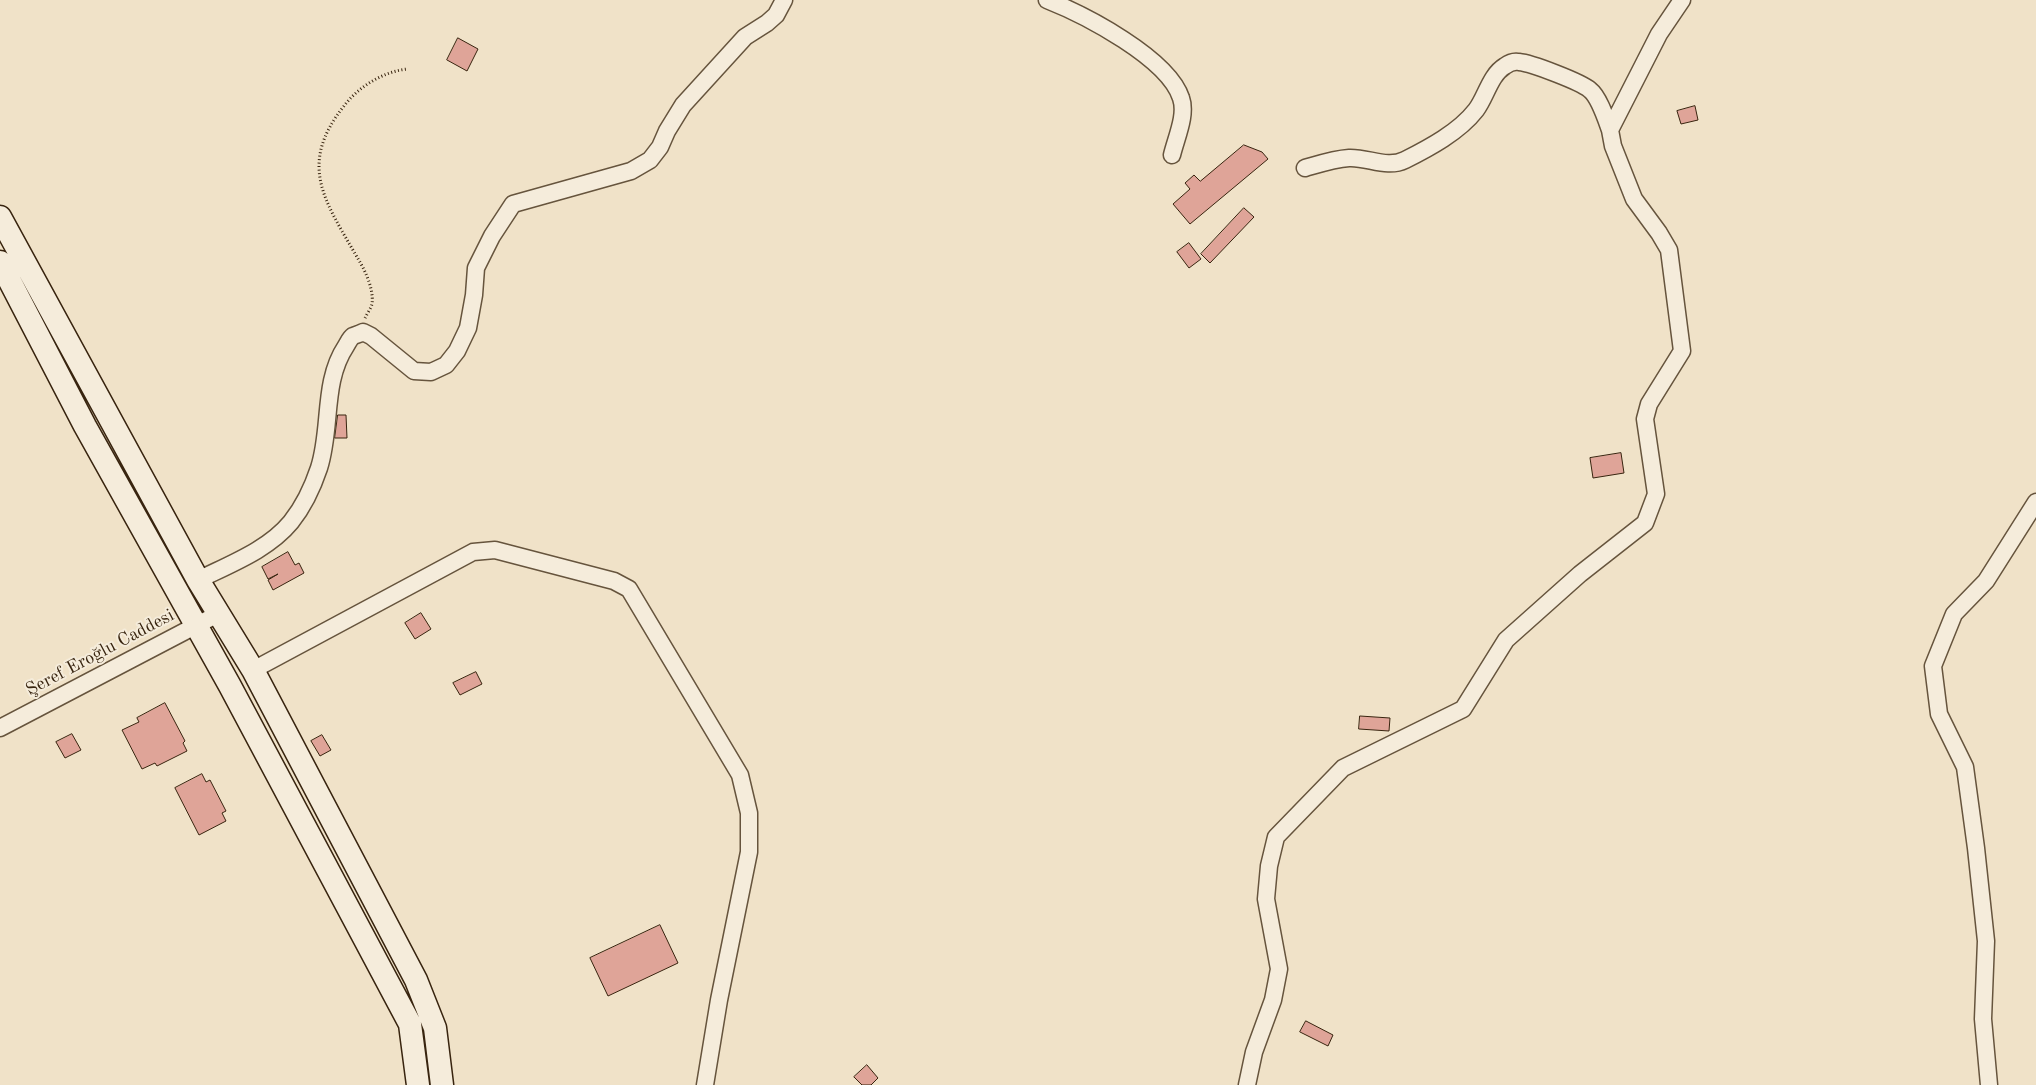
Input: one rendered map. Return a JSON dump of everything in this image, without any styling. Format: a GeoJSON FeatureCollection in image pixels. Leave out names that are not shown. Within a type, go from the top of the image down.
{"type":"FeatureCollection","features":[{"type":"Feature","properties":{"kind":"street"},"geometry":{"type":"LineString","coordinates":[[198,580],[249,554],[274,538],[291,522],[303,504],[319,468],[324,448],[329,390],[339,358],[352,337],[363,332],[414,371],[432,372],[446,365],[457,351],[468,328],[474,295],[476,268],[492,236],[513,204],[631,171],[650,160],[660,147],[667,131],[683,105],[745,38],[776,15],[784,0]]}},
{"type":"Feature","properties":{"kind":"street"},"geometry":{"type":"LineString","coordinates":[[1047,0],[1070,9],[1123,41],[1151,60],[1171,79],[1182,100],[1182,113],[1172,155]]}},
{"type":"Feature","properties":{"kind":"street"},"geometry":{"type":"LineString","coordinates":[[1610,130],[1659,34],[1682,0]]}},
{"type":"Feature","properties":{"kind":"street"},"geometry":{"type":"LineString","coordinates":[[1247,1085],[1254,1052],[1273,1000],[1279,969],[1266,899],[1269,866],[1276,837],[1343,768],[1463,709],[1506,640],[1580,574],[1645,523],[1656,494],[1645,420],[1649,404],[1682,351],[1669,250],[1634,199],[1613,146],[1610,130],[1601,108],[1590,90],[1564,77],[1520,62],[1512,62],[1503,67],[1489,86],[1477,109],[1465,122],[1435,143],[1402,161],[1386,164],[1364,158],[1349,158],[1305,168]]}},
{"type":"Feature","properties":{"kind":"street"},"geometry":{"type":"LineString","coordinates":[[0,217],[198,580],[253,670],[416,980],[435,1028],[442,1085]]}},
{"type":"Feature","properties":{"kind":"street"},"geometry":{"type":"LineString","coordinates":[[0,262],[85,426],[196,625],[410,1024],[418,1085]]}},
{"type":"Feature","properties":{"kind":"street"},"geometry":{"type":"LineString","coordinates":[[1989,1085],[1983,1019],[1986,941],[1976,848],[1965,767],[1940,714],[1933,666],[1954,614],[1986,581],[2036,502]]}},
{"type":"Feature","properties":{"kind":"street"},"geometry":{"type":"LineString","coordinates":[[253,670],[473,552],[495,550],[614,581],[629,589],[740,775],[748,813],[749,852],[719,1000],[705,1085]]}},
{"type":"Feature","properties":{"kind":"street","name":"Şeref Eroğlu Caddesi"},"geometry":{"type":"LineString","coordinates":[[0,728],[218,614]]}},
{"type":"Feature","properties":{"kind":"path"},"geometry":{"type":"LineString","coordinates":[[363,332],[362,322],[372,305],[370,288],[364,268],[322,190],[319,156],[324,135],[348,101],[381,76],[408,69]]}},
{"type":"Feature","properties":{"kind":"building"},"geometry":{"type":"Polygon","coordinates":[[[458,38],[478,49],[467,71],[447,60],[458,38]]]}},
{"type":"Feature","properties":{"kind":"building"},"geometry":{"type":"Polygon","coordinates":[[[1695,106],[1698,120],[1681,124],[1677,111],[1695,106]]]}},
{"type":"Feature","properties":{"kind":"building"},"geometry":{"type":"Polygon","coordinates":[[[1244,145],[1262,152],[1268,159],[1190,224],[1173,204],[1190,189],[1185,183],[1194,175],[1200,181],[1244,145]]]}},
{"type":"Feature","properties":{"kind":"building"},"geometry":{"type":"Polygon","coordinates":[[[1244,208],[1254,217],[1210,263],[1201,254],[1244,208]]]}},
{"type":"Feature","properties":{"kind":"building"},"geometry":{"type":"Polygon","coordinates":[[[1189,243],[1201,259],[1189,268],[1177,252],[1189,243]]]}},
{"type":"Feature","properties":{"kind":"building"},"geometry":{"type":"Polygon","coordinates":[[[338,415],[346,415],[347,438],[335,438],[338,415]]]}},
{"type":"Feature","properties":{"kind":"building"},"geometry":{"type":"Polygon","coordinates":[[[1621,453],[1624,473],[1593,478],[1590,458],[1621,453]]]}},
{"type":"Feature","properties":{"kind":"building"},"geometry":{"type":"Polygon","coordinates":[[[288,552],[295,565],[299,563],[304,573],[273,590],[268,580],[278,574],[268,579],[262,567],[288,552]]]}},
{"type":"Feature","properties":{"kind":"building"},"geometry":{"type":"Polygon","coordinates":[[[421,613],[431,629],[415,639],[405,623],[421,613]]]}},
{"type":"Feature","properties":{"kind":"building"},"geometry":{"type":"Polygon","coordinates":[[[476,672],[482,684],[460,695],[453,683],[476,672]]]}},
{"type":"Feature","properties":{"kind":"building"},"geometry":{"type":"Polygon","coordinates":[[[165,703],[185,741],[183,743],[187,751],[157,766],[155,763],[142,769],[122,730],[139,722],[137,718],[165,703]]]}},
{"type":"Feature","properties":{"kind":"building"},"geometry":{"type":"Polygon","coordinates":[[[1360,716],[1390,718],[1389,731],[1359,729],[1360,716]]]}},
{"type":"Feature","properties":{"kind":"building"},"geometry":{"type":"Polygon","coordinates":[[[72,734],[81,750],[65,758],[56,742],[72,734]]]}},
{"type":"Feature","properties":{"kind":"building"},"geometry":{"type":"Polygon","coordinates":[[[322,735],[331,750],[320,756],[311,741],[322,735]]]}},
{"type":"Feature","properties":{"kind":"building"},"geometry":{"type":"Polygon","coordinates":[[[202,774],[206,782],[210,780],[226,811],[222,813],[226,821],[199,835],[175,788],[202,774]]]}},
{"type":"Feature","properties":{"kind":"building"},"geometry":{"type":"Polygon","coordinates":[[[660,925],[678,963],[608,996],[590,958],[660,925]]]}},
{"type":"Feature","properties":{"kind":"building"},"geometry":{"type":"Polygon","coordinates":[[[1306,1021],[1333,1035],[1328,1046],[1300,1032],[1306,1021]]]}},
{"type":"Feature","properties":{"kind":"building"},"geometry":{"type":"Polygon","coordinates":[[[867,1065],[878,1078],[871,1085],[862,1085],[854,1077],[867,1065]]]}}]}
